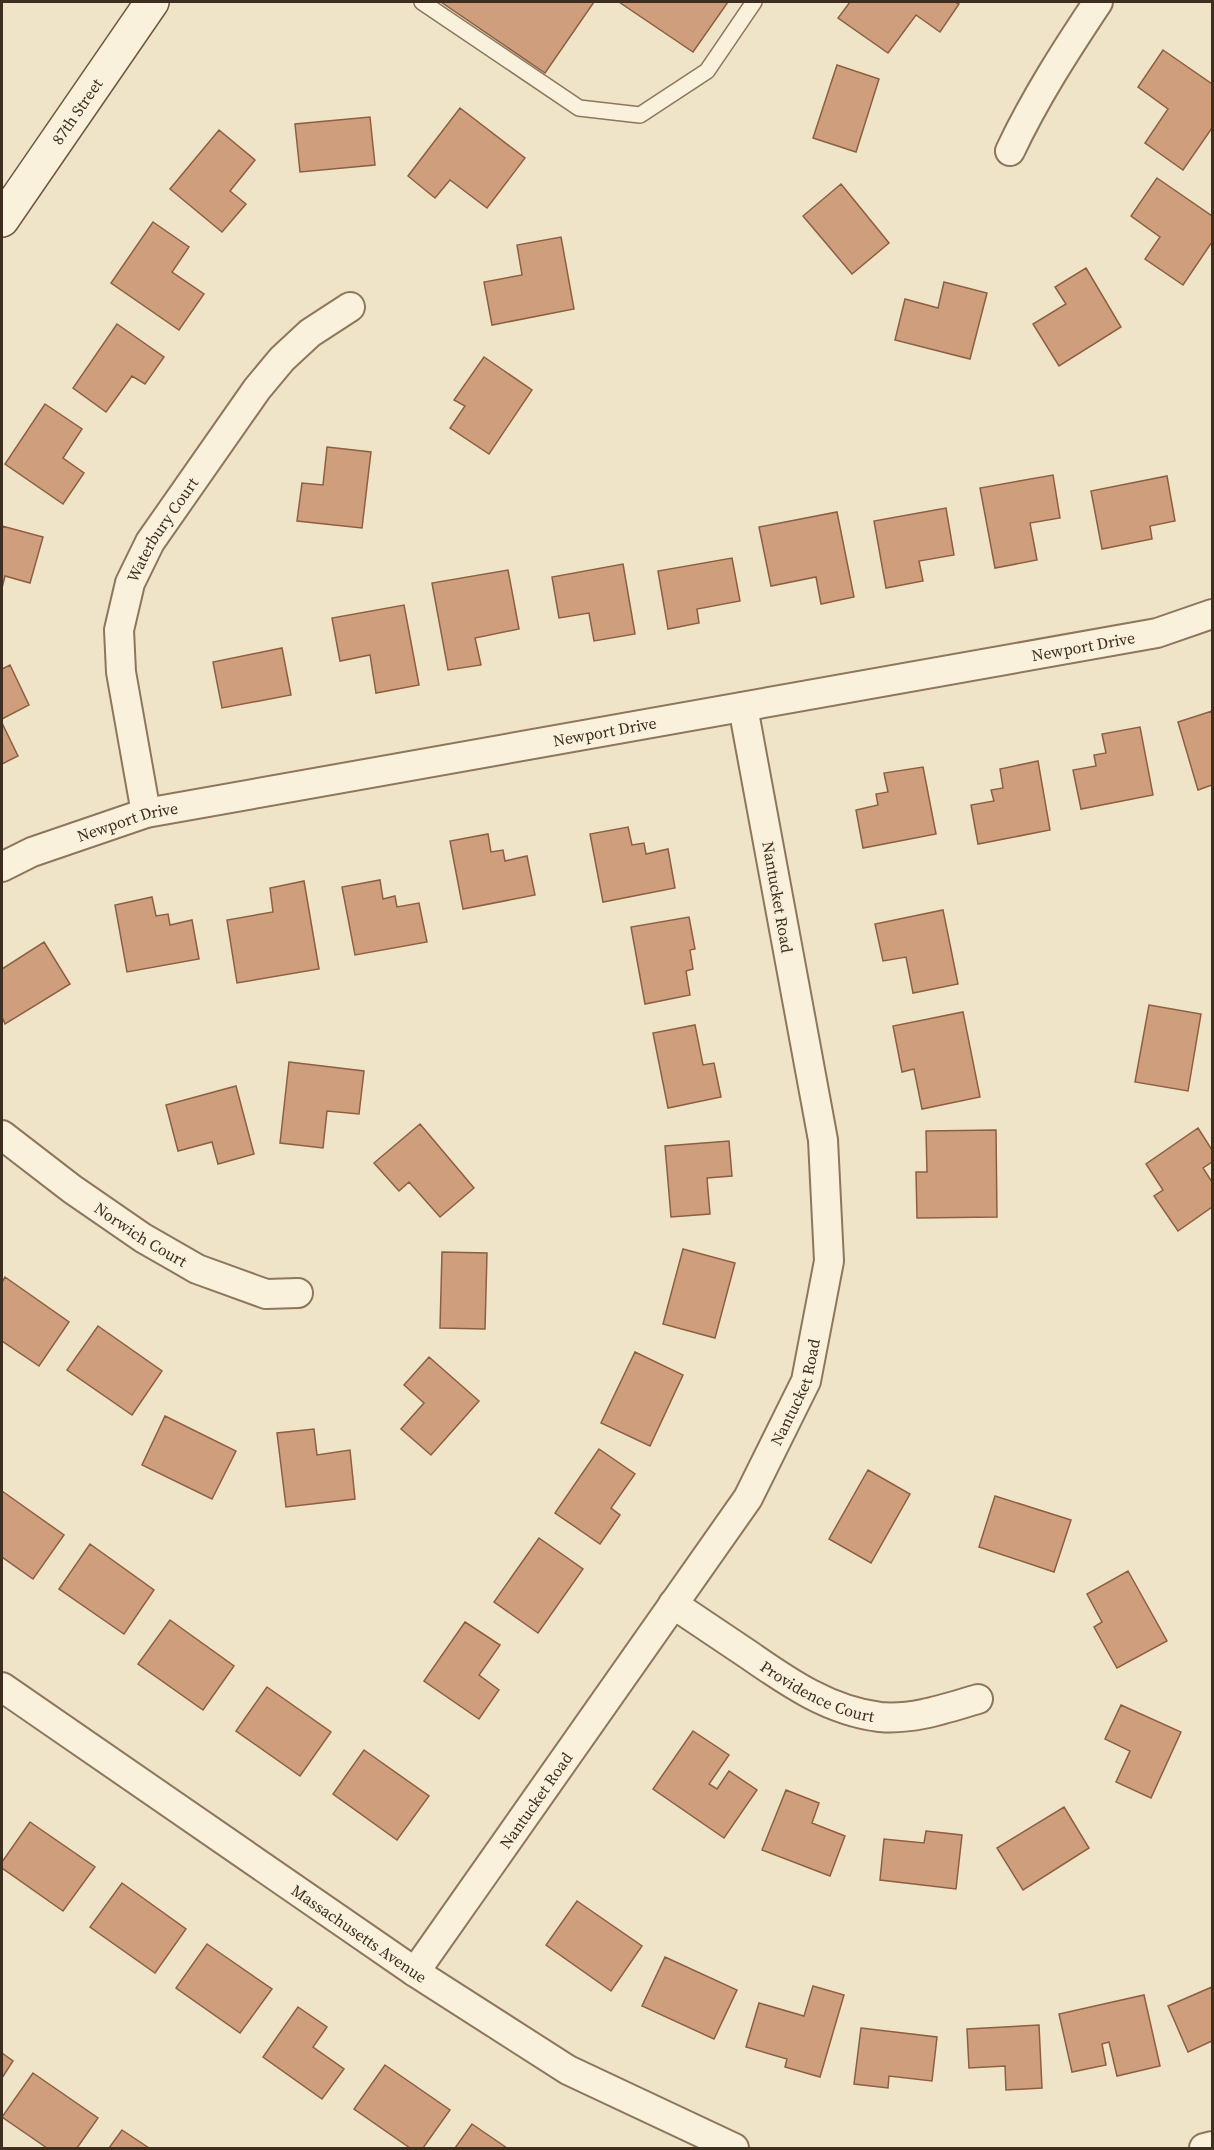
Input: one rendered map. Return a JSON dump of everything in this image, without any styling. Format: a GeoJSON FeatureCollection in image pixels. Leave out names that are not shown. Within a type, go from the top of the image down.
{"type":"FeatureCollection","features":[{"type":"Feature","properties":{"kind":"street","name":"87th Street"},"geometry":{"type":"LineString","coordinates":[[2,220],[152,2]]}},
{"type":"Feature","properties":{"kind":"street"},"geometry":{"type":"LineString","coordinates":[[1010,151],[1052,72],[1098,2]]}},
{"type":"Feature","properties":{"kind":"street","name":"Waterbury Court"},"geometry":{"type":"LineString","coordinates":[[146,813],[120,661],[119,630],[130,583],[150,542],[256,389],[282,359],[310,333],[350,307]]}},
{"type":"Feature","properties":{"kind":"street","name":"Newport Drive"},"geometry":{"type":"LineString","coordinates":[[2,867],[32,852],[146,813],[1157,633],[1212,614]]}},
{"type":"Feature","properties":{"kind":"street","name":"Nantucket Road"},"geometry":{"type":"LineString","coordinates":[[415,1972],[748,1498],[806,1381],[829,1261],[823,1140],[743,707]]}},
{"type":"Feature","properties":{"kind":"street","name":"Norwich Court"},"geometry":{"type":"LineString","coordinates":[[2,1135],[107,1214],[197,1269],[266,1294],[298,1293]]}},
{"type":"Feature","properties":{"kind":"street","name":"Providence Court"},"geometry":{"type":"LineString","coordinates":[[673,1604],[785,1680],[820,1700],[849,1710],[881,1717],[921,1715],[978,1699]]}},
{"type":"Feature","properties":{"kind":"street","name":"Massachusetts Avenue"},"geometry":{"type":"LineString","coordinates":[[2,1687],[415,1972],[568,2070],[734,2148]]}},
{"type":"Feature","properties":{"kind":"street"},"geometry":{"type":"LineString","coordinates":[[1204,2148],[1212,2146]]}},
{"type":"Feature","properties":{"kind":"lane"},"geometry":{"type":"LineString","coordinates":[[422,2],[579,108],[640,115],[707,71],[754,2]]}},
{"type":"Feature","properties":{"kind":"building"},"geometry":{"type":"Polygon","coordinates":[[[441,2],[594,2],[545,73],[441,2]]]}},
{"type":"Feature","properties":{"kind":"building"},"geometry":{"type":"Polygon","coordinates":[[[619,2],[728,2],[693,52],[619,2]]]}},
{"type":"Feature","properties":{"kind":"building"},"geometry":{"type":"Polygon","coordinates":[[[850,2],[955,2],[959,4],[940,32],[916,15],[888,53],[838,18],[850,2]]]}},
{"type":"Feature","properties":{"kind":"building"},"geometry":{"type":"Polygon","coordinates":[[[1163,50],[1212,84],[1212,128],[1183,170],[1145,143],[1168,109],[1138,87],[1163,50]]]}},
{"type":"Feature","properties":{"kind":"building"},"geometry":{"type":"Polygon","coordinates":[[[837,65],[879,79],[856,152],[813,138],[837,65]]]}},
{"type":"Feature","properties":{"kind":"building"},"geometry":{"type":"Polygon","coordinates":[[[460,108],[525,158],[487,208],[450,180],[435,198],[408,176],[460,108]]]}},
{"type":"Feature","properties":{"kind":"building"},"geometry":{"type":"Polygon","coordinates":[[[370,117],[375,165],[300,172],[295,124],[370,117]]]}},
{"type":"Feature","properties":{"kind":"building"},"geometry":{"type":"Polygon","coordinates":[[[219,130],[255,160],[230,191],[246,204],[222,232],[170,189],[219,130]]]}},
{"type":"Feature","properties":{"kind":"building"},"geometry":{"type":"Polygon","coordinates":[[[1157,178],[1212,216],[1212,242],[1183,285],[1145,259],[1160,237],[1131,216],[1157,178]]]}},
{"type":"Feature","properties":{"kind":"building"},"geometry":{"type":"Polygon","coordinates":[[[841,184],[889,243],[852,274],[803,216],[841,184]]]}},
{"type":"Feature","properties":{"kind":"building"},"geometry":{"type":"Polygon","coordinates":[[[153,222],[189,247],[172,272],[204,294],[179,330],[111,283],[153,222]]]}},
{"type":"Feature","properties":{"kind":"building"},"geometry":{"type":"Polygon","coordinates":[[[561,237],[574,309],[492,325],[484,282],[522,275],[517,245],[561,237]]]}},
{"type":"Feature","properties":{"kind":"building"},"geometry":{"type":"Polygon","coordinates":[[[1086,268],[1121,327],[1059,366],[1033,324],[1066,304],[1055,287],[1086,268]]]}},
{"type":"Feature","properties":{"kind":"building"},"geometry":{"type":"Polygon","coordinates":[[[944,282],[987,293],[970,359],[895,340],[905,299],[938,308],[944,282]]]}},
{"type":"Feature","properties":{"kind":"building"},"geometry":{"type":"Polygon","coordinates":[[[117,324],[164,357],[145,384],[132,376],[106,412],[73,388],[117,324]]]}},
{"type":"Feature","properties":{"kind":"building"},"geometry":{"type":"Polygon","coordinates":[[[484,357],[532,390],[489,454],[450,428],[465,406],[454,400],[484,357]]]}},
{"type":"Feature","properties":{"kind":"building"},"geometry":{"type":"Polygon","coordinates":[[[45,404],[82,429],[63,458],[84,473],[63,504],[5,464],[45,404]]]}},
{"type":"Feature","properties":{"kind":"building"},"geometry":{"type":"Polygon","coordinates":[[[327,447],[371,452],[362,528],[297,521],[302,483],[323,485],[327,447]]]}},
{"type":"Feature","properties":{"kind":"building"},"geometry":{"type":"Polygon","coordinates":[[[1053,475],[1060,518],[1030,523],[1037,560],[995,568],[980,488],[1053,475]]]}},
{"type":"Feature","properties":{"kind":"building"},"geometry":{"type":"Polygon","coordinates":[[[1167,476],[1175,521],[1150,526],[1152,539],[1102,549],[1091,491],[1167,476]]]}},
{"type":"Feature","properties":{"kind":"building"},"geometry":{"type":"Polygon","coordinates":[[[946,508],[954,555],[919,561],[923,581],[886,588],[874,521],[946,508]]]}},
{"type":"Feature","properties":{"kind":"building"},"geometry":{"type":"Polygon","coordinates":[[[837,512],[854,597],[821,604],[816,577],[771,586],[759,527],[837,512]]]}},
{"type":"Feature","properties":{"kind":"building"},"geometry":{"type":"Polygon","coordinates":[[[2,526],[43,537],[30,583],[5,576],[2,588],[2,526]]]}},
{"type":"Feature","properties":{"kind":"building"},"geometry":{"type":"Polygon","coordinates":[[[732,558],[740,601],[697,609],[699,623],[668,629],[658,571],[732,558]]]}},
{"type":"Feature","properties":{"kind":"building"},"geometry":{"type":"Polygon","coordinates":[[[623,564],[635,634],[594,641],[589,613],[559,618],[552,577],[623,564]]]}},
{"type":"Feature","properties":{"kind":"building"},"geometry":{"type":"Polygon","coordinates":[[[508,570],[519,629],[475,638],[481,665],[448,670],[432,583],[508,570]]]}},
{"type":"Feature","properties":{"kind":"building"},"geometry":{"type":"Polygon","coordinates":[[[404,605],[419,685],[376,693],[370,655],[340,661],[332,618],[404,605]]]}},
{"type":"Feature","properties":{"kind":"building"},"geometry":{"type":"Polygon","coordinates":[[[282,648],[291,695],[222,708],[213,662],[282,648]]]}},
{"type":"Feature","properties":{"kind":"building"},"geometry":{"type":"Polygon","coordinates":[[[10,665],[29,705],[2,719],[2,669],[10,665]]]}},
{"type":"Feature","properties":{"kind":"building"},"geometry":{"type":"Polygon","coordinates":[[[1212,711],[1212,785],[1198,790],[1178,722],[1212,711]]]}},
{"type":"Feature","properties":{"kind":"building"},"geometry":{"type":"Polygon","coordinates":[[[2,723],[18,756],[2,764],[2,723]]]}},
{"type":"Feature","properties":{"kind":"building"},"geometry":{"type":"Polygon","coordinates":[[[1140,727],[1153,795],[1081,809],[1073,770],[1096,766],[1094,755],[1106,753],[1102,734],[1140,727]]]}},
{"type":"Feature","properties":{"kind":"building"},"geometry":{"type":"Polygon","coordinates":[[[1038,761],[1050,830],[978,844],[971,805],[994,801],[991,790],[1003,788],[1000,769],[1038,761]]]}},
{"type":"Feature","properties":{"kind":"building"},"geometry":{"type":"Polygon","coordinates":[[[923,767],[936,834],[863,848],[856,810],[878,805],[876,794],[888,792],[884,773],[923,767]]]}},
{"type":"Feature","properties":{"kind":"building"},"geometry":{"type":"Polygon","coordinates":[[[628,827],[632,845],[644,843],[646,854],[668,849],[675,888],[603,902],[590,834],[628,827]]]}},
{"type":"Feature","properties":{"kind":"building"},"geometry":{"type":"Polygon","coordinates":[[[488,834],[491,852],[503,850],[505,861],[527,856],[535,895],[463,909],[450,841],[488,834]]]}},
{"type":"Feature","properties":{"kind":"building"},"geometry":{"type":"Polygon","coordinates":[[[380,880],[383,899],[395,896],[397,907],[419,903],[427,942],[355,955],[342,887],[380,880]]]}},
{"type":"Feature","properties":{"kind":"building"},"geometry":{"type":"Polygon","coordinates":[[[304,881],[319,969],[237,983],[227,920],[273,912],[270,888],[304,881]]]}},
{"type":"Feature","properties":{"kind":"building"},"geometry":{"type":"Polygon","coordinates":[[[152,897],[156,916],[168,914],[170,925],[192,920],[199,959],[127,972],[115,905],[152,897]]]}},
{"type":"Feature","properties":{"kind":"building"},"geometry":{"type":"Polygon","coordinates":[[[943,910],[958,984],[913,993],[906,957],[883,961],[875,924],[943,910]]]}},
{"type":"Feature","properties":{"kind":"building"},"geometry":{"type":"Polygon","coordinates":[[[689,917],[695,949],[690,950],[693,969],[686,971],[690,995],[645,1004],[631,927],[689,917]]]}},
{"type":"Feature","properties":{"kind":"building"},"geometry":{"type":"Polygon","coordinates":[[[44,942],[70,984],[5,1024],[2,1017],[2,969],[44,942]]]}},
{"type":"Feature","properties":{"kind":"building"},"geometry":{"type":"Polygon","coordinates":[[[1149,1005],[1201,1014],[1188,1091],[1135,1082],[1149,1005]]]}},
{"type":"Feature","properties":{"kind":"building"},"geometry":{"type":"Polygon","coordinates":[[[963,1012],[980,1097],[922,1109],[914,1069],[902,1072],[893,1026],[963,1012]]]}},
{"type":"Feature","properties":{"kind":"building"},"geometry":{"type":"Polygon","coordinates":[[[695,1025],[703,1065],[714,1063],[721,1097],[668,1108],[653,1033],[695,1025]]]}},
{"type":"Feature","properties":{"kind":"building"},"geometry":{"type":"Polygon","coordinates":[[[289,1062],[364,1071],[359,1114],[327,1111],[323,1148],[280,1143],[289,1062]]]}},
{"type":"Feature","properties":{"kind":"building"},"geometry":{"type":"Polygon","coordinates":[[[236,1086],[254,1154],[218,1164],[212,1142],[178,1151],[166,1105],[236,1086]]]}},
{"type":"Feature","properties":{"kind":"building"},"geometry":{"type":"Polygon","coordinates":[[[420,1124],[474,1188],[440,1217],[409,1182],[399,1191],[374,1163],[420,1124]]]}},
{"type":"Feature","properties":{"kind":"building"},"geometry":{"type":"Polygon","coordinates":[[[1198,1128],[1212,1150],[1212,1162],[1203,1168],[1212,1182],[1212,1207],[1178,1231],[1154,1196],[1163,1190],[1146,1164],[1198,1128]]]}},
{"type":"Feature","properties":{"kind":"building"},"geometry":{"type":"Polygon","coordinates":[[[996,1130],[997,1217],[917,1218],[916,1172],[927,1172],[926,1131],[996,1130]]]}},
{"type":"Feature","properties":{"kind":"building"},"geometry":{"type":"Polygon","coordinates":[[[729,1141],[732,1176],[707,1178],[710,1214],[671,1217],[665,1146],[729,1141]]]}},
{"type":"Feature","properties":{"kind":"building"},"geometry":{"type":"Polygon","coordinates":[[[683,1249],[735,1263],[715,1338],[663,1324],[683,1249]]]}},
{"type":"Feature","properties":{"kind":"building"},"geometry":{"type":"Polygon","coordinates":[[[442,1252],[487,1253],[485,1329],[440,1328],[442,1252]]]}},
{"type":"Feature","properties":{"kind":"building"},"geometry":{"type":"Polygon","coordinates":[[[5,1277],[69,1322],[39,1366],[2,1341],[2,1282],[5,1277]]]}},
{"type":"Feature","properties":{"kind":"building"},"geometry":{"type":"Polygon","coordinates":[[[98,1326],[162,1371],[132,1415],[67,1370],[98,1326]]]}},
{"type":"Feature","properties":{"kind":"building"},"geometry":{"type":"Polygon","coordinates":[[[635,1352],[683,1375],[650,1446],[601,1423],[635,1352]]]}},
{"type":"Feature","properties":{"kind":"building"},"geometry":{"type":"Polygon","coordinates":[[[429,1357],[479,1401],[431,1455],[401,1429],[424,1403],[404,1385],[429,1357]]]}},
{"type":"Feature","properties":{"kind":"building"},"geometry":{"type":"Polygon","coordinates":[[[165,1416],[236,1451],[212,1499],[142,1465],[165,1416]]]}},
{"type":"Feature","properties":{"kind":"building"},"geometry":{"type":"Polygon","coordinates":[[[314,1429],[317,1455],[350,1450],[355,1499],[286,1507],[277,1433],[314,1429]]]}},
{"type":"Feature","properties":{"kind":"building"},"geometry":{"type":"Polygon","coordinates":[[[599,1449],[635,1474],[611,1508],[620,1515],[600,1544],[555,1513],[599,1449]]]}},
{"type":"Feature","properties":{"kind":"building"},"geometry":{"type":"Polygon","coordinates":[[[868,1470],[910,1494],[871,1563],[829,1539],[868,1470]]]}},
{"type":"Feature","properties":{"kind":"building"},"geometry":{"type":"Polygon","coordinates":[[[2,1491],[64,1535],[33,1579],[2,1557],[2,1491]]]}},
{"type":"Feature","properties":{"kind":"building"},"geometry":{"type":"Polygon","coordinates":[[[995,1496],[1071,1520],[1054,1572],[979,1547],[995,1496]]]}},
{"type":"Feature","properties":{"kind":"building"},"geometry":{"type":"Polygon","coordinates":[[[539,1538],[583,1569],[538,1633],[494,1602],[539,1538]]]}},
{"type":"Feature","properties":{"kind":"building"},"geometry":{"type":"Polygon","coordinates":[[[90,1544],[154,1590],[124,1634],[59,1589],[90,1544]]]}},
{"type":"Feature","properties":{"kind":"building"},"geometry":{"type":"Polygon","coordinates":[[[1128,1571],[1167,1641],[1117,1668],[1094,1627],[1102,1622],[1087,1594],[1128,1571]]]}},
{"type":"Feature","properties":{"kind":"building"},"geometry":{"type":"Polygon","coordinates":[[[170,1620],[234,1666],[203,1710],[138,1664],[170,1620]]]}},
{"type":"Feature","properties":{"kind":"building"},"geometry":{"type":"Polygon","coordinates":[[[465,1622],[500,1645],[479,1675],[499,1690],[479,1719],[424,1681],[465,1622]]]}},
{"type":"Feature","properties":{"kind":"building"},"geometry":{"type":"Polygon","coordinates":[[[267,1687],[331,1732],[300,1776],[236,1731],[267,1687]]]}},
{"type":"Feature","properties":{"kind":"building"},"geometry":{"type":"Polygon","coordinates":[[[1121,1705],[1181,1732],[1151,1798],[1116,1782],[1130,1751],[1105,1739],[1121,1705]]]}},
{"type":"Feature","properties":{"kind":"building"},"geometry":{"type":"Polygon","coordinates":[[[693,1731],[729,1755],[709,1784],[717,1789],[729,1771],[757,1790],[724,1838],[653,1789],[693,1731]]]}},
{"type":"Feature","properties":{"kind":"building"},"geometry":{"type":"Polygon","coordinates":[[[364,1750],[429,1796],[397,1840],[333,1794],[364,1750]]]}},
{"type":"Feature","properties":{"kind":"building"},"geometry":{"type":"Polygon","coordinates":[[[786,1790],[819,1803],[812,1823],[845,1836],[830,1876],[762,1850],[786,1790]]]}},
{"type":"Feature","properties":{"kind":"building"},"geometry":{"type":"Polygon","coordinates":[[[1064,1807],[1089,1848],[1023,1890],[997,1848],[1064,1807]]]}},
{"type":"Feature","properties":{"kind":"building"},"geometry":{"type":"Polygon","coordinates":[[[30,1822],[95,1867],[63,1911],[2,1868],[2,1862],[30,1822]]]}},
{"type":"Feature","properties":{"kind":"building"},"geometry":{"type":"Polygon","coordinates":[[[926,1831],[962,1835],[956,1889],[880,1880],[884,1839],[924,1843],[926,1831]]]}},
{"type":"Feature","properties":{"kind":"building"},"geometry":{"type":"Polygon","coordinates":[[[122,1883],[186,1929],[155,1973],[90,1927],[122,1883]]]}},
{"type":"Feature","properties":{"kind":"building"},"geometry":{"type":"Polygon","coordinates":[[[577,1901],[642,1946],[611,1991],[546,1945],[577,1901]]]}},
{"type":"Feature","properties":{"kind":"building"},"geometry":{"type":"Polygon","coordinates":[[[207,1944],[272,1989],[240,2033],[176,1988],[207,1944]]]}},
{"type":"Feature","properties":{"kind":"building"},"geometry":{"type":"Polygon","coordinates":[[[665,1957],[737,1990],[714,2039],[642,2006],[665,1957]]]}},
{"type":"Feature","properties":{"kind":"building"},"geometry":{"type":"Polygon","coordinates":[[[813,1986],[844,1995],[820,2077],[785,2067],[787,2059],[746,2047],[759,2003],[804,2016],[813,1986]]]}},
{"type":"Feature","properties":{"kind":"building"},"geometry":{"type":"Polygon","coordinates":[[[1212,1987],[1212,2041],[1188,2052],[1168,2006],[1212,1987]]]}},
{"type":"Feature","properties":{"kind":"building"},"geometry":{"type":"Polygon","coordinates":[[[1144,1995],[1160,2066],[1117,2076],[1109,2042],[1102,2044],[1106,2065],[1072,2072],[1059,2014],[1144,1995]]]}},
{"type":"Feature","properties":{"kind":"building"},"geometry":{"type":"Polygon","coordinates":[[[298,2007],[327,2027],[313,2047],[344,2069],[322,2099],[263,2057],[298,2007]]]}},
{"type":"Feature","properties":{"kind":"building"},"geometry":{"type":"Polygon","coordinates":[[[1039,2025],[1042,2088],[1006,2090],[1005,2066],[969,2068],[967,2029],[1039,2025]]]}},
{"type":"Feature","properties":{"kind":"building"},"geometry":{"type":"Polygon","coordinates":[[[861,2028],[937,2037],[932,2081],[889,2076],[888,2088],[854,2084],[861,2028]]]}},
{"type":"Feature","properties":{"kind":"building"},"geometry":{"type":"Polygon","coordinates":[[[2,2053],[13,2061],[2,2078],[2,2053]]]}},
{"type":"Feature","properties":{"kind":"building"},"geometry":{"type":"Polygon","coordinates":[[[385,2065],[450,2110],[423,2148],[410,2148],[354,2109],[385,2065]]]}},
{"type":"Feature","properties":{"kind":"building"},"geometry":{"type":"Polygon","coordinates":[[[33,2073],[98,2118],[77,2148],[47,2148],[2,2117],[33,2073]]]}},
{"type":"Feature","properties":{"kind":"building"},"geometry":{"type":"Polygon","coordinates":[[[472,2124],[507,2148],[455,2148],[472,2124]]]}},
{"type":"Feature","properties":{"kind":"building"},"geometry":{"type":"Polygon","coordinates":[[[122,2130],[149,2148],[109,2148],[122,2130]]]}}]}
